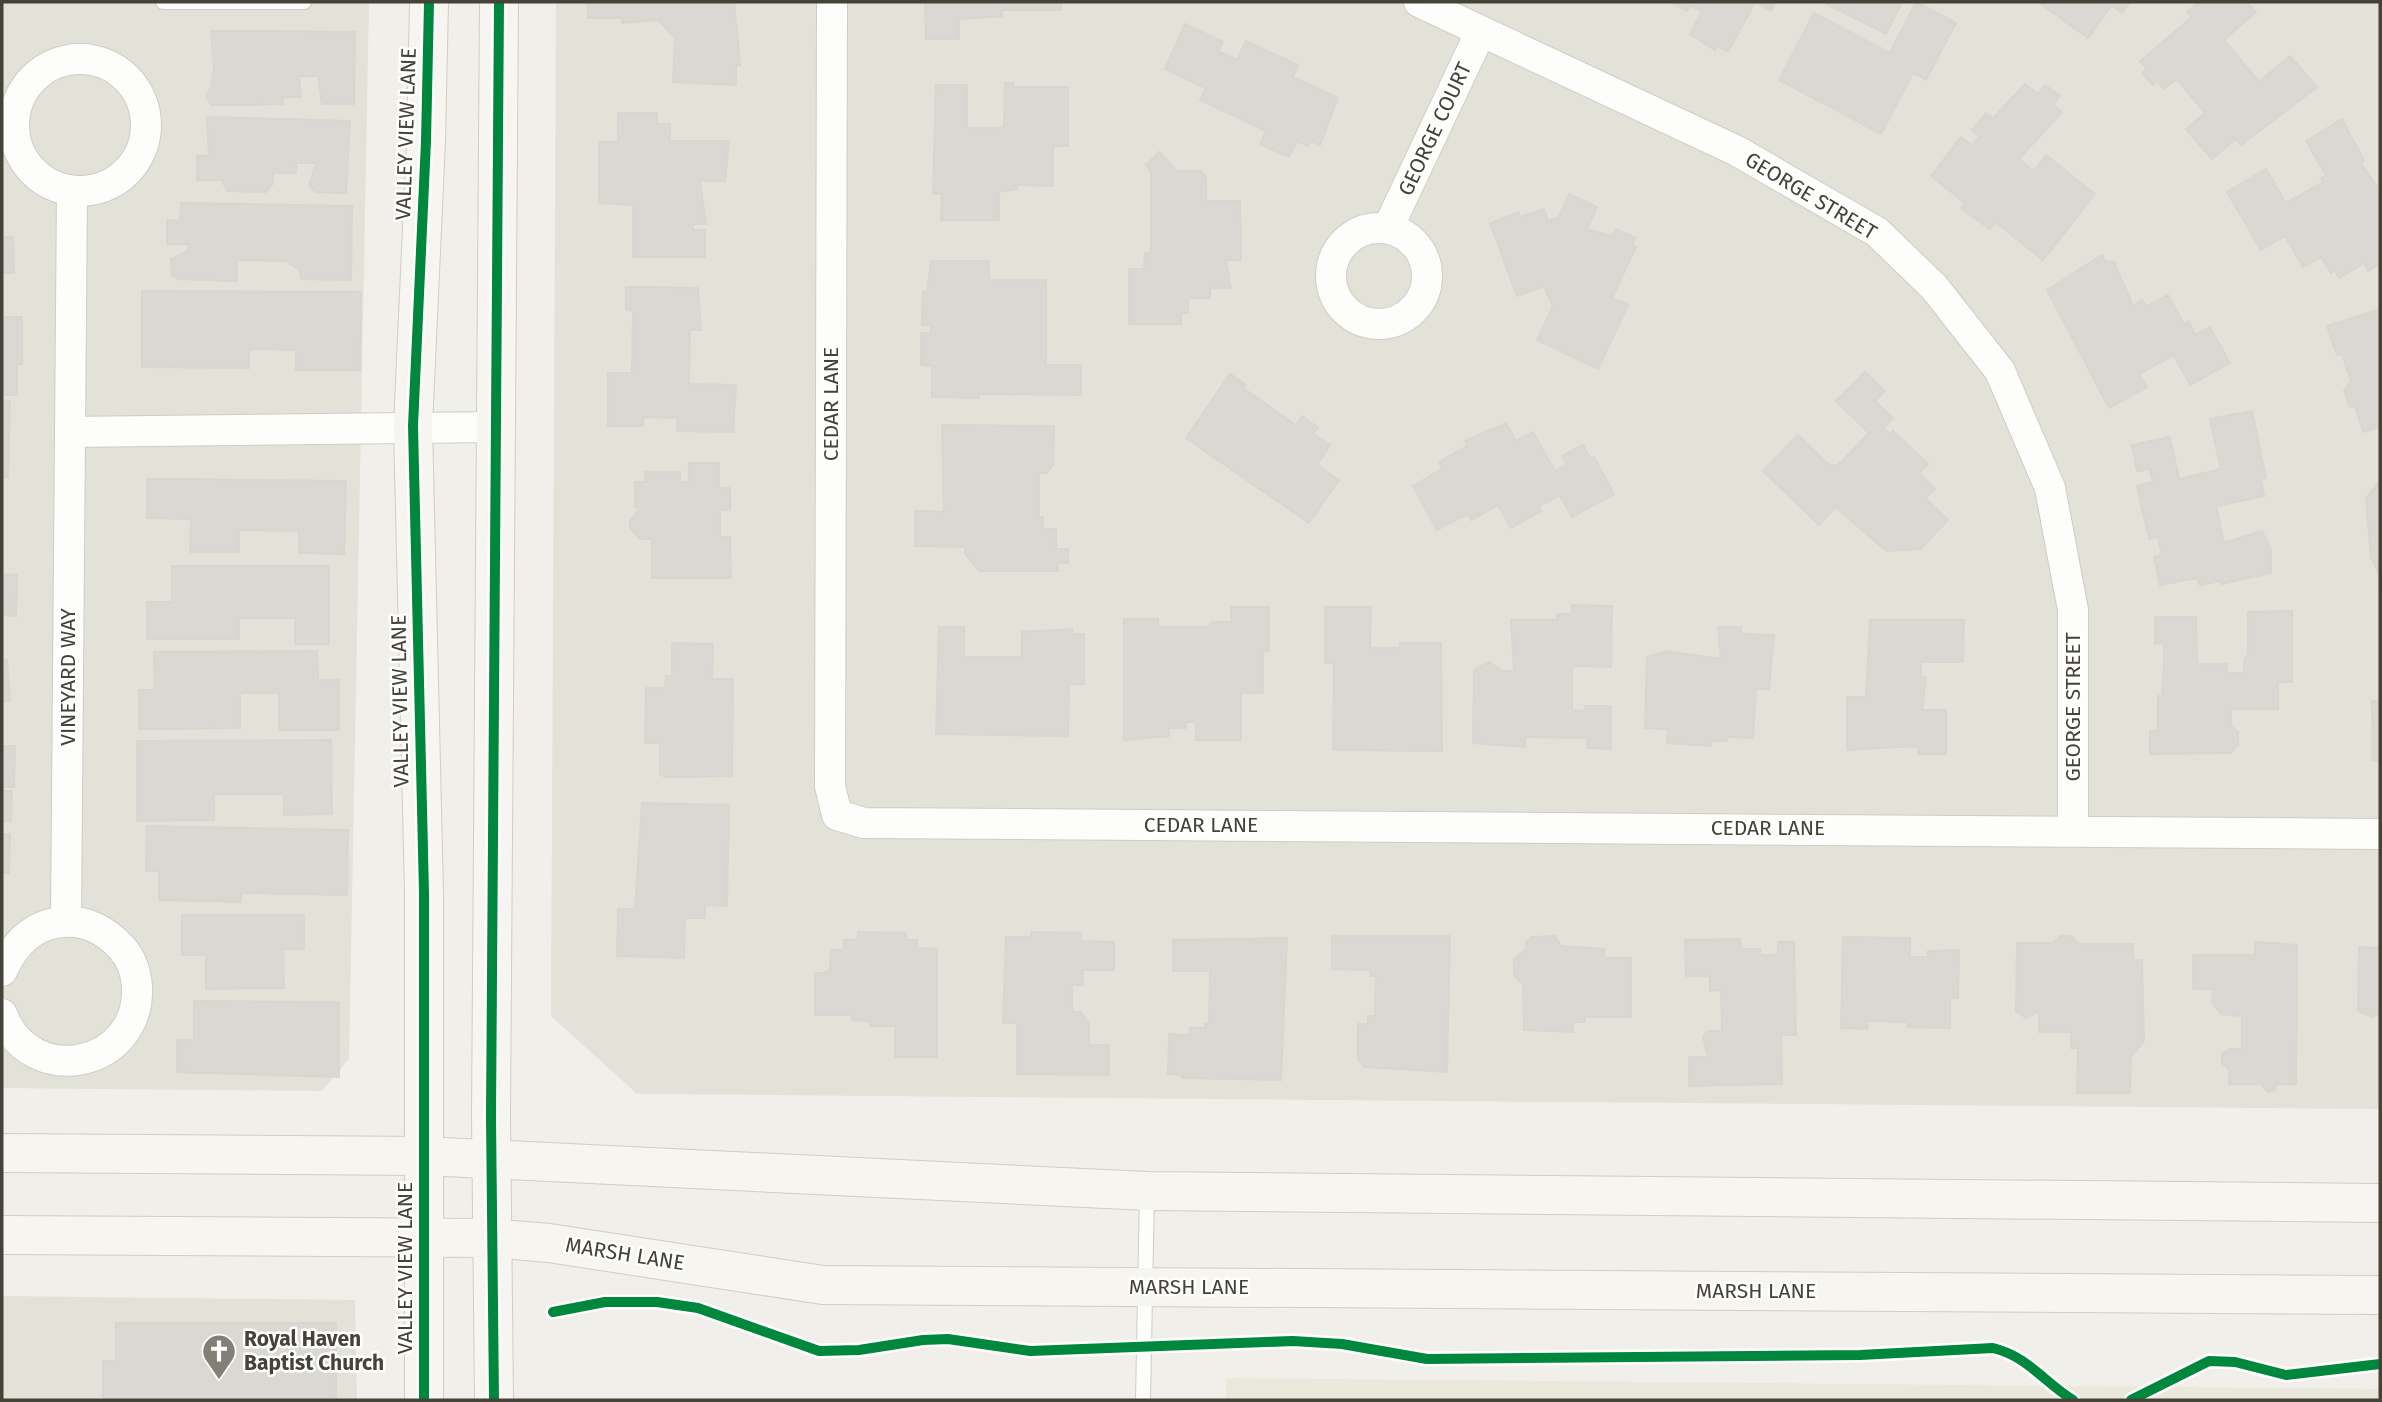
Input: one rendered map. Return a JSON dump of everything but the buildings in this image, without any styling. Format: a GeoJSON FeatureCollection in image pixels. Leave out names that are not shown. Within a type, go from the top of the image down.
{"type":"FeatureCollection","features":[{"type":"Feature","properties":{"kind":"main road","name":"VALLEY VIEW LANE"},"geometry":{"type":"LineString","coordinates":[[424,1400],[424,893],[413,426],[426,141],[429,2]]}},
{"type":"Feature","properties":{"kind":"main road"},"geometry":{"type":"LineString","coordinates":[[494,1400],[491,1159],[499,2]]}},
{"type":"Feature","properties":{"kind":"main road"},"geometry":{"type":"LineString","coordinates":[[2,1153],[424,1156],[1147,1191],[2380,1203]]}},
{"type":"Feature","properties":{"kind":"main road","name":"MARSH LANE"},"geometry":{"type":"LineString","coordinates":[[2,1235],[491,1238],[549,1243],[823,1285],[2380,1295]]}},
{"type":"Feature","properties":{"kind":"street","name":"CEDAR LANE"},"geometry":{"type":"LineString","coordinates":[[832,2],[830,786],[837,815],[877,823],[2380,834]]}},
{"type":"Feature","properties":{"kind":"street","name":"GEORGE STREET"},"geometry":{"type":"LineString","coordinates":[[1419,2],[1737,151],[1877,232],[1934,287],[2000,370],[2050,488],[2073,610],[2073,830]]}},
{"type":"Feature","properties":{"kind":"street","name":"GEORGE COURT"},"geometry":{"type":"LineString","coordinates":[[1388,228],[1481,31]]}},
{"type":"Feature","properties":{"kind":"street"},"geometry":{"type":"LineString","coordinates":[[74,59],[95,61],[115,69],[132,84],[142,104],[146,126],[142,147],[131,167],[115,182],[94,190],[72,191],[52,185],[33,173],[21,156],[15,135],[15,114],[22,94],[35,77],[53,65],[74,59]]}},
{"type":"Feature","properties":{"kind":"street","name":"VINEYARD WAY"},"geometry":{"type":"LineString","coordinates":[[66,921],[72,191]]}},
{"type":"Feature","properties":{"kind":"street"},"geometry":{"type":"LineString","coordinates":[[70,432],[496,427]]}},
{"type":"Feature","properties":{"kind":"street"},"geometry":{"type":"LineString","coordinates":[[2,971],[10,953],[25,936],[45,926],[66,921],[90,925],[111,936],[127,954],[136,976],[137,1000],[131,1023],[117,1042],[97,1056],[74,1062],[50,1060],[30,1051],[13,1036],[2,1014]]}},
{"type":"Feature","properties":{"kind":"lane"},"geometry":{"type":"LineString","coordinates":[[163,2],[304,2]]}},
{"type":"Feature","properties":{"kind":"lane"},"geometry":{"type":"LineString","coordinates":[[1143,1400],[1147,1191]]}},
{"type":"Feature","properties":{"kind":"shaded area"},"geometry":{"type":"Polygon","coordinates":[[[2,2],[369,2],[349,1059],[322,1091],[2,1088],[2,2]]]}},
{"type":"Feature","properties":{"kind":"shaded area"},"geometry":{"type":"Polygon","coordinates":[[[556,2],[2380,2],[2380,1109],[637,1094],[551,1016],[556,2]]]}},
{"type":"Feature","properties":{"kind":"shaded area"},"geometry":{"type":"Polygon","coordinates":[[[2,1296],[355,1300],[357,1400],[2,1400],[2,1296]]]}},
{"type":"Feature","properties":{"kind":"shaded area"},"geometry":{"type":"Polygon","coordinates":[[[1226,1378],[2380,1389],[2380,1400],[1226,1400],[1226,1378]]]}},
{"type":"Feature","properties":{"kind":"cycle path"},"geometry":{"type":"LineString","coordinates":[[424,1400],[424,893],[413,426],[426,141],[429,2]]}},
{"type":"Feature","properties":{"kind":"cycle path"},"geometry":{"type":"LineString","coordinates":[[494,1400],[491,1116],[499,2]]}},
{"type":"Feature","properties":{"kind":"cycle path"},"geometry":{"type":"LineString","coordinates":[[553,1312],[605,1302],[657,1302],[698,1308],[819,1351],[859,1350],[948,1339],[1030,1351],[1293,1341],[1342,1344],[1427,1359],[1860,1355],[1993,1348],[2026,1363],[2073,1400]]}},
{"type":"Feature","properties":{"kind":"cycle path"},"geometry":{"type":"LineString","coordinates":[[2131,1400],[2209,1361],[2235,1362],[2286,1375],[2380,1364]]}},
{"type":"Feature","properties":{"kind":"place","name":"Royal Haven Baptist Church"},"geometry":{"type":"Point","coordinates":[219,1381]}}]}
